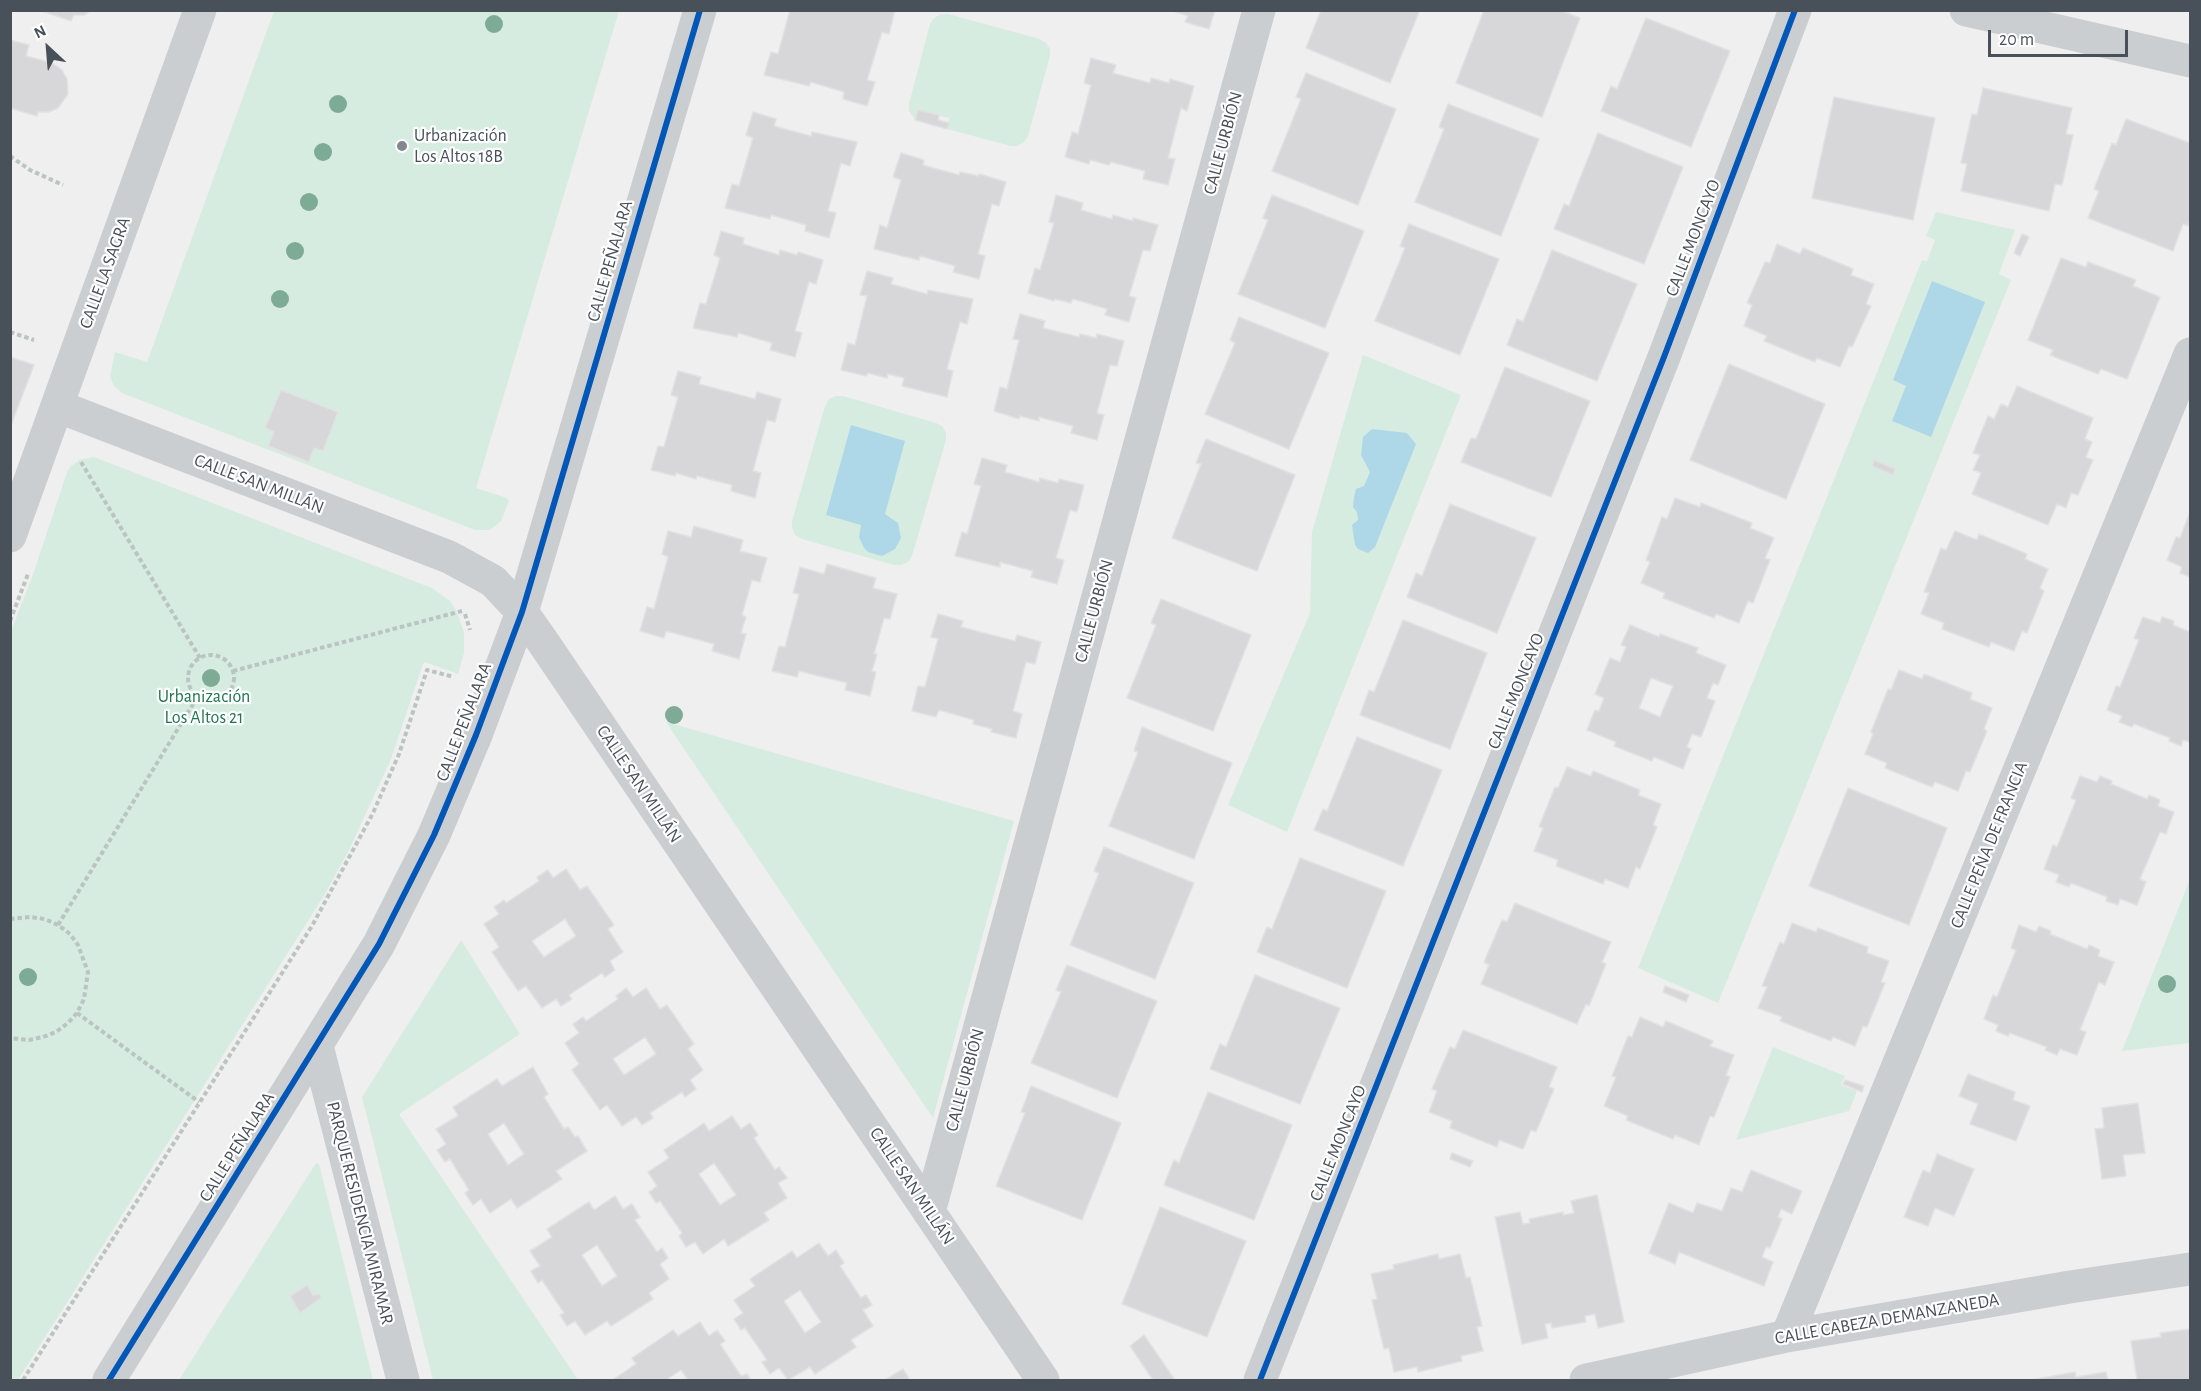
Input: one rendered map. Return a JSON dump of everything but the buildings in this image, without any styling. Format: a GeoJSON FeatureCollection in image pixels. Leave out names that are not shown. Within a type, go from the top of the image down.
{"type":"FeatureCollection","features":[{"type":"Feature","properties":{"kind":"street","name":"CALLE LA SAGRA"},"geometry":{"type":"LineString","coordinates":[[10,536],[200,10]]}},
{"type":"Feature","properties":{"kind":"street","name":"CALLE PEÑALARA"},"geometry":{"type":"LineString","coordinates":[[109,1380],[379,944],[434,835],[476,735],[522,612],[700,10]]}},
{"type":"Feature","properties":{"kind":"street","name":"CALLE URBIÓN"},"geometry":{"type":"LineString","coordinates":[[929,1212],[1260,10]]}},
{"type":"Feature","properties":{"kind":"street","name":"CALLE MONCAYO"},"geometry":{"type":"LineString","coordinates":[[1260,1380],[1664,357],[1795,10]]}},
{"type":"Feature","properties":{"kind":"street"},"geometry":{"type":"LineString","coordinates":[[1966,10],[2190,61]]}},
{"type":"Feature","properties":{"kind":"street","name":"CALLE PEÑA DE FRANCIA"},"geometry":{"type":"LineString","coordinates":[[1788,1335],[2190,354]]}},
{"type":"Feature","properties":{"kind":"street","name":"CALLE SAN MILLÁN"},"geometry":{"type":"LineString","coordinates":[[57,406],[449,557],[493,582],[522,612],[1043,1380]]}},
{"type":"Feature","properties":{"kind":"street","name":"PARQUE RESIDENCIA MIRAMAR"},"geometry":{"type":"LineString","coordinates":[[317,1046],[403,1380]]}},
{"type":"Feature","properties":{"kind":"street","name":"CALLE CABEZA DEMANZANEDA"},"geometry":{"type":"LineString","coordinates":[[1586,1380],[1788,1335],[2190,1269]]}},
{"type":"Feature","properties":{"kind":"path"},"geometry":{"type":"LineString","coordinates":[[10,156],[30,170],[63,185]]}},
{"type":"Feature","properties":{"kind":"path"},"geometry":{"type":"LineString","coordinates":[[10,332],[34,340]]}},
{"type":"Feature","properties":{"kind":"path"},"geometry":{"type":"LineString","coordinates":[[78,456],[200,658]]}},
{"type":"Feature","properties":{"kind":"path"},"geometry":{"type":"LineString","coordinates":[[10,621],[31,567]]}},
{"type":"Feature","properties":{"kind":"path"},"geometry":{"type":"LineString","coordinates":[[459,605],[471,632]]}},
{"type":"Feature","properties":{"kind":"path"},"geometry":{"type":"LineString","coordinates":[[233,671],[463,611]]}},
{"type":"Feature","properties":{"kind":"path"},"geometry":{"type":"LineString","coordinates":[[206,655],[219,656],[230,665],[233,671],[233,683],[227,694],[216,700],[198,696],[191,687],[188,677],[191,666],[206,655]]}},
{"type":"Feature","properties":{"kind":"path"},"geometry":{"type":"LineString","coordinates":[[23,1380],[312,926],[373,813],[399,754],[427,670],[460,677]]}},
{"type":"Feature","properties":{"kind":"path"},"geometry":{"type":"LineString","coordinates":[[58,925],[198,696]]}},
{"type":"Feature","properties":{"kind":"path"},"geometry":{"type":"LineString","coordinates":[[10,919],[30,917],[45,919],[58,925],[70,934],[78,945],[85,958],[88,972],[87,986],[77,1013],[62,1028],[43,1037],[29,1040],[10,1038]]}},
{"type":"Feature","properties":{"kind":"path"},"geometry":{"type":"LineString","coordinates":[[77,1013],[199,1102]]}},
{"type":"Feature","properties":{"kind":"green space","name":"Urbanización Los Altos 18B"},"geometry":{"type":"Polygon","coordinates":[[[274,11],[619,11],[476,488],[507,498],[509,501],[501,521],[490,530],[475,530],[122,393],[114,386],[110,377],[115,352],[147,362],[274,11]]]}},
{"type":"Feature","properties":{"kind":"green space"},"geometry":{"type":"Polygon","coordinates":[[[941,14],[1040,39],[1050,49],[1028,136],[1018,146],[947,129],[949,118],[918,110],[915,119],[909,111],[930,24],[941,14]]]}},
{"type":"Feature","properties":{"kind":"green space"},"geometry":{"type":"Polygon","coordinates":[[[1936,212],[2015,230],[1999,274],[2011,280],[1718,1003],[1638,968],[1922,260],[1927,261],[1935,240],[1926,236],[1936,212]]]}},
{"type":"Feature","properties":{"kind":"green space"},"geometry":{"type":"Polygon","coordinates":[[[1363,355],[1461,395],[1287,832],[1228,805],[1310,613],[1312,532],[1363,355]]]}},
{"type":"Feature","properties":{"kind":"green space"},"geometry":{"type":"Polygon","coordinates":[[[843,396],[936,423],[942,426],[946,433],[946,440],[912,556],[908,562],[901,565],[802,539],[795,535],[792,528],[792,521],[825,406],[829,399],[843,396]]]}},
{"type":"Feature","properties":{"kind":"green space","name":"Urbanización Los Altos 21"},"geometry":{"type":"Polygon","coordinates":[[[94,457],[432,588],[450,601],[457,612],[464,632],[464,653],[458,674],[425,662],[423,664],[391,759],[349,850],[325,894],[18,1380],[11,1380],[11,631],[32,577],[67,472],[79,460],[94,457]]]}},
{"type":"Feature","properties":{"kind":"green space"},"geometry":{"type":"Polygon","coordinates":[[[666,722],[1014,821],[933,1118],[666,722]]]}},
{"type":"Feature","properties":{"kind":"green space"},"geometry":{"type":"Polygon","coordinates":[[[2190,879],[2190,1043],[2122,1051],[2190,879]]]}},
{"type":"Feature","properties":{"kind":"green space"},"geometry":{"type":"Polygon","coordinates":[[[461,940],[520,1034],[399,1114],[578,1380],[433,1380],[362,1097],[461,940]]]}},
{"type":"Feature","properties":{"kind":"green space"},"geometry":{"type":"Polygon","coordinates":[[[1773,1047],[1845,1076],[1841,1085],[1857,1091],[1849,1111],[1736,1140],[1773,1047]]]}},
{"type":"Feature","properties":{"kind":"green space"},"geometry":{"type":"Polygon","coordinates":[[[316,1163],[319,1164],[373,1380],[179,1380],[316,1163]]]}},
{"type":"Feature","properties":{"kind":"water"},"geometry":{"type":"Polygon","coordinates":[[[1932,281],[1985,302],[1931,437],[1892,421],[1906,386],[1893,380],[1932,281]]]}},
{"type":"Feature","properties":{"kind":"water"},"geometry":{"type":"Polygon","coordinates":[[[851,425],[905,441],[885,514],[898,523],[901,538],[895,549],[882,556],[868,552],[864,548],[859,537],[861,525],[826,515],[851,425]]]}},
{"type":"Feature","properties":{"kind":"water"},"geometry":{"type":"Polygon","coordinates":[[[1372,429],[1407,433],[1416,444],[1375,547],[1368,553],[1358,549],[1355,545],[1352,525],[1358,520],[1357,512],[1353,507],[1356,489],[1364,486],[1370,472],[1361,455],[1363,437],[1372,429]]]}},
{"type":"Feature","properties":{"kind":"cycle path"},"geometry":{"type":"LineString","coordinates":[[109,1380],[379,944],[434,835],[476,735],[522,612],[700,10]]}},
{"type":"Feature","properties":{"kind":"cycle path"},"geometry":{"type":"LineString","coordinates":[[1260,1380],[1664,357],[1795,10]]}},
{"type":"Feature","properties":{"kind":"place","name":"Urbanización Los Altos 18B"},"geometry":{"type":"Point","coordinates":[402,146]}}]}
